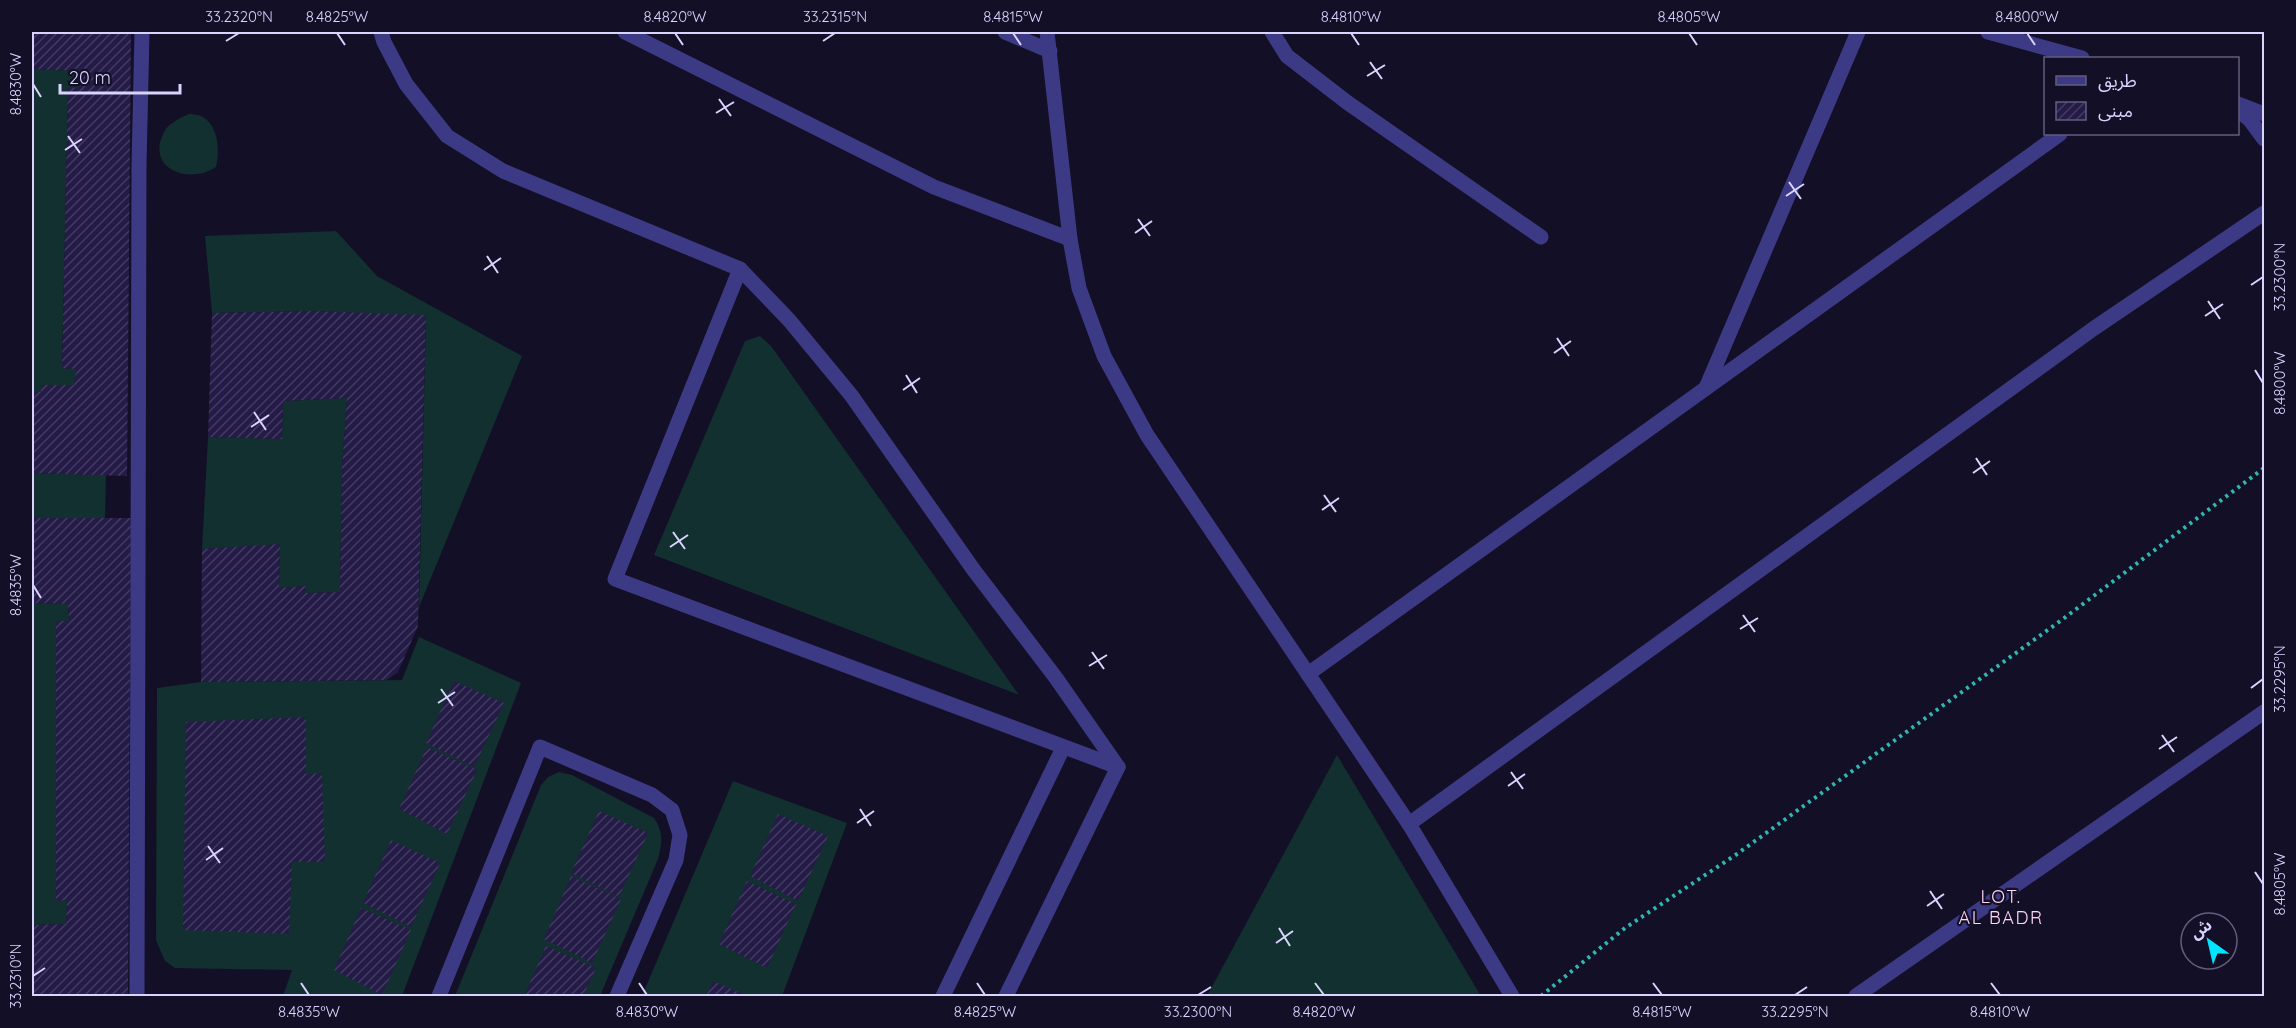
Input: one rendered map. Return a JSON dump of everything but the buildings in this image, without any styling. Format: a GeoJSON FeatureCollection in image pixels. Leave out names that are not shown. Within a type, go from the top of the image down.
{"type":"FeatureCollection","features":[{"type":"Feature","properties":{"kind":"street"},"geometry":{"type":"LineString","coordinates":[[137,996],[139,165],[142,32]]}},
{"type":"Feature","properties":{"kind":"street"},"geometry":{"type":"LineString","coordinates":[[381,32],[406,84],[447,136],[503,171],[740,269],[789,320],[851,395],[1118,767]]}},
{"type":"Feature","properties":{"kind":"street"},"geometry":{"type":"LineString","coordinates":[[625,32],[934,187],[1071,239]]}},
{"type":"Feature","properties":{"kind":"street"},"geometry":{"type":"LineString","coordinates":[[1005,32],[1050,51]]}},
{"type":"Feature","properties":{"kind":"street"},"geometry":{"type":"LineString","coordinates":[[1047,32],[1071,239],[1079,288],[1104,356],[1147,435],[1410,824],[1512,996]]}},
{"type":"Feature","properties":{"kind":"street"},"geometry":{"type":"LineString","coordinates":[[1272,32],[1287,56],[1348,104],[1541,237]]}},
{"type":"Feature","properties":{"kind":"street"},"geometry":{"type":"LineString","coordinates":[[1706,388],[1858,32]]}},
{"type":"Feature","properties":{"kind":"street"},"geometry":{"type":"LineString","coordinates":[[1988,32],[2078,57]]}},
{"type":"Feature","properties":{"kind":"street"},"geometry":{"type":"LineString","coordinates":[[2239,104],[2265,114]]}},
{"type":"Feature","properties":{"kind":"street"},"geometry":{"type":"LineString","coordinates":[[2239,111],[2250,120],[2265,139]]}},
{"type":"Feature","properties":{"kind":"street"},"geometry":{"type":"LineString","coordinates":[[1308,674],[2059,135]]}},
{"type":"Feature","properties":{"kind":"street"},"geometry":{"type":"LineString","coordinates":[[1410,824],[2093,329],[2265,213]]}},
{"type":"Feature","properties":{"kind":"street"},"geometry":{"type":"LineString","coordinates":[[740,269],[615,579],[1118,767]]}},
{"type":"Feature","properties":{"kind":"street"},"geometry":{"type":"LineString","coordinates":[[1856,996],[2265,712]]}},
{"type":"Feature","properties":{"kind":"street"},"geometry":{"type":"LineString","coordinates":[[439,996],[540,747],[652,795],[672,810],[680,835],[676,860],[617,996]]}},
{"type":"Feature","properties":{"kind":"street"},"geometry":{"type":"LineString","coordinates":[[943,996],[1063,748]]}},
{"type":"Feature","properties":{"kind":"street"},"geometry":{"type":"LineString","coordinates":[[1006,996],[1118,767]]}},
{"type":"Feature","properties":{"kind":"path"},"geometry":{"type":"LineString","coordinates":[[1541,996],[1624,928],[1785,820],[2063,620],[2265,468]]}},
{"type":"Feature","properties":{"kind":"green space"},"geometry":{"type":"Polygon","coordinates":[[[32,69],[79,71],[79,88],[68,89],[62,368],[76,369],[74,385],[42,385],[41,392],[32,392],[32,69]]]}},
{"type":"Feature","properties":{"kind":"green space"},"geometry":{"type":"Polygon","coordinates":[[[189,114],[202,116],[208,121],[217,140],[216,167],[205,172],[182,173],[172,169],[164,163],[160,154],[160,142],[166,129],[173,122],[189,114]]]}},
{"type":"Feature","properties":{"kind":"green space"},"geometry":{"type":"Polygon","coordinates":[[[336,231],[377,276],[522,356],[419,607],[426,316],[312,311],[212,313],[205,236],[336,231]]]}},
{"type":"Feature","properties":{"kind":"green space"},"geometry":{"type":"Polygon","coordinates":[[[760,336],[771,346],[1019,695],[654,555],[745,341],[760,336]]]}},
{"type":"Feature","properties":{"kind":"green space"},"geometry":{"type":"Polygon","coordinates":[[[347,398],[342,468],[340,592],[306,593],[306,586],[279,588],[280,545],[202,549],[208,437],[282,439],[283,401],[347,398]]]}},
{"type":"Feature","properties":{"kind":"green space"},"geometry":{"type":"Polygon","coordinates":[[[32,473],[106,475],[105,518],[32,518],[32,473]]]}},
{"type":"Feature","properties":{"kind":"green space"},"geometry":{"type":"Polygon","coordinates":[[[32,603],[68,604],[69,621],[57,621],[57,900],[67,900],[66,924],[32,925],[32,603]]]}},
{"type":"Feature","properties":{"kind":"green space"},"geometry":{"type":"Polygon","coordinates":[[[419,637],[521,683],[402,996],[283,996],[292,970],[175,968],[165,961],[156,940],[157,688],[201,682],[402,680],[419,637]]]}},
{"type":"Feature","properties":{"kind":"green space"},"geometry":{"type":"Polygon","coordinates":[[[1337,755],[1481,996],[1207,996],[1337,755]]]}},
{"type":"Feature","properties":{"kind":"green space"},"geometry":{"type":"Polygon","coordinates":[[[559,772],[572,775],[654,818],[661,833],[658,859],[600,996],[455,996],[541,785],[548,777],[559,772]]]}},
{"type":"Feature","properties":{"kind":"green space"},"geometry":{"type":"Polygon","coordinates":[[[733,781],[847,823],[782,996],[642,996],[733,781]]]}},
{"type":"Feature","properties":{"kind":"district","name":"LOT. AL BADR"},"geometry":{"type":"Point","coordinates":[2001,906]}}]}
